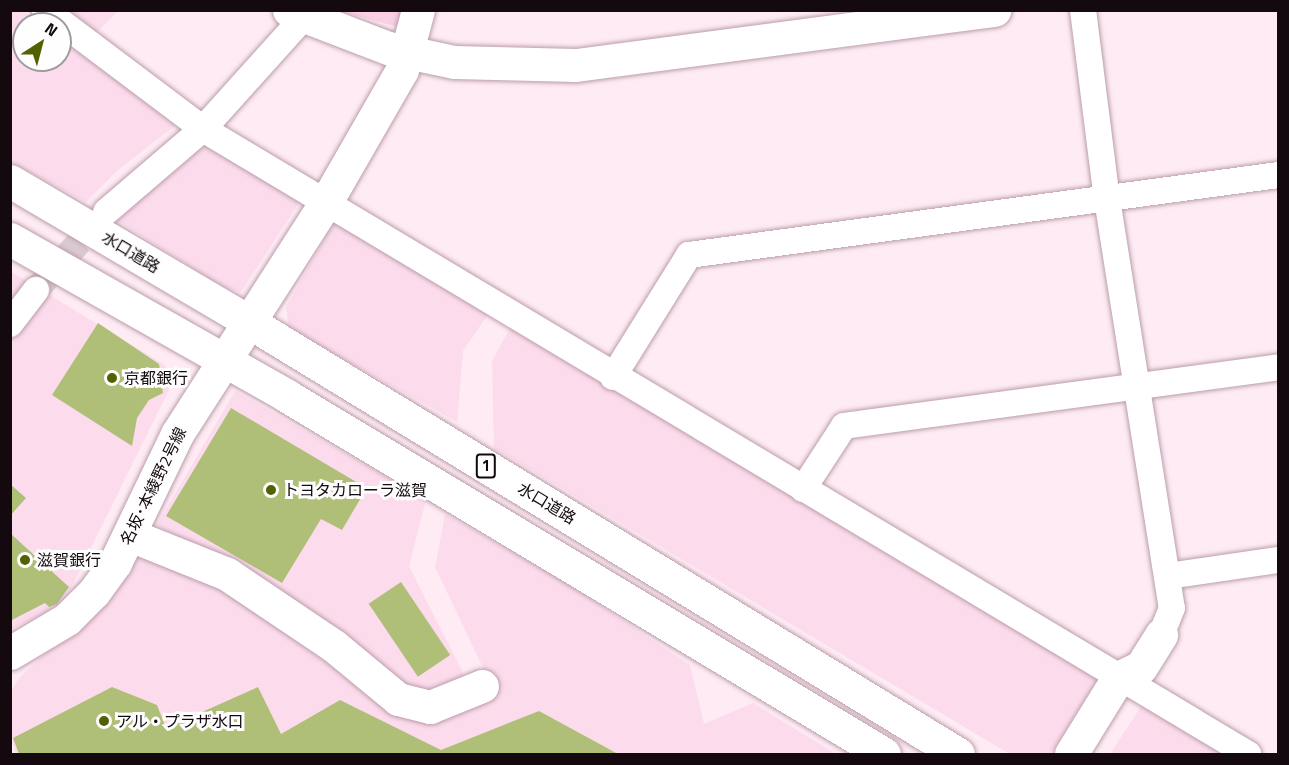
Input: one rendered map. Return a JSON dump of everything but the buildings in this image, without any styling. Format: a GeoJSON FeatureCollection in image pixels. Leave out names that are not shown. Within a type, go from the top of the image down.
{"type":"FeatureCollection","features":[{"type":"Feature","properties":{"kind":"main road","name":"名坂･本綾野2号線"},"geometry":{"type":"LineString","coordinates":[[10,653],[67,619],[81,606],[115,563],[177,434],[326,202],[409,52],[418,10]]}},
{"type":"Feature","properties":{"kind":"main road"},"geometry":{"type":"LineString","coordinates":[[296,14],[409,52],[454,62],[576,65],[994,10]]}},
{"type":"Feature","properties":{"kind":"main road","name":"水口道路"},"geometry":{"type":"LineString","coordinates":[[10,181],[249,322],[958,754]]}},
{"type":"Feature","properties":{"kind":"main road"},"geometry":{"type":"LineString","coordinates":[[10,239],[224,360],[884,754]]}},
{"type":"Feature","properties":{"kind":"main road"},"geometry":{"type":"LineString","coordinates":[[130,535],[228,573],[334,646],[398,699],[430,707],[483,686]]}},
{"type":"Feature","properties":{"kind":"main road"},"geometry":{"type":"LineString","coordinates":[[1071,754],[1118,678],[1141,667],[1161,635]]}},
{"type":"Feature","properties":{"kind":"street"},"geometry":{"type":"LineString","coordinates":[[45,10],[203,129],[613,377],[1248,754]]}},
{"type":"Feature","properties":{"kind":"street"},"geometry":{"type":"LineString","coordinates":[[1083,10],[1107,199],[1172,608],[1161,635]]}},
{"type":"Feature","properties":{"kind":"street"},"geometry":{"type":"LineString","coordinates":[[106,213],[203,129],[296,14]]}},
{"type":"Feature","properties":{"kind":"street"},"geometry":{"type":"LineString","coordinates":[[613,377],[688,255],[1278,175]]}},
{"type":"Feature","properties":{"kind":"street"},"geometry":{"type":"LineString","coordinates":[[10,324],[36,290]]}},
{"type":"Feature","properties":{"kind":"street"},"geometry":{"type":"LineString","coordinates":[[803,489],[844,426],[1278,367]]}},
{"type":"Feature","properties":{"kind":"street"},"geometry":{"type":"LineString","coordinates":[[1168,576],[1278,560]]}},
{"type":"Feature","properties":{"kind":"shaded area"},"geometry":{"type":"Polygon","coordinates":[[[10,11],[24,12],[12,12],[12,72],[72,72],[72,47],[177,124],[118,170],[86,202],[11,162],[10,11]]]}},
{"type":"Feature","properties":{"kind":"shaded area"},"geometry":{"type":"Polygon","coordinates":[[[118,11],[94,35],[72,19],[72,12],[62,12],[118,11]]]}},
{"type":"Feature","properties":{"kind":"shaded area"},"geometry":{"type":"Polygon","coordinates":[[[339,11],[404,11],[398,27],[339,11]]]}},
{"type":"Feature","properties":{"kind":"shaded area"},"geometry":{"type":"Polygon","coordinates":[[[211,147],[300,201],[241,292],[225,288],[115,219],[196,149],[211,147]]]}},
{"type":"Feature","properties":{"kind":"shaded area"},"geometry":{"type":"Polygon","coordinates":[[[335,221],[489,313],[463,351],[457,422],[289,329],[286,307],[335,221]]]}},
{"type":"Feature","properties":{"kind":"shaded area"},"geometry":{"type":"Polygon","coordinates":[[[10,271],[165,365],[169,390],[63,604],[11,629],[10,271]]]}},
{"type":"Feature","properties":{"kind":"shaded area"},"geometry":{"type":"Polygon","coordinates":[[[512,325],[1097,679],[1051,754],[1010,754],[494,448],[492,361],[512,325]]]}},
{"type":"Feature","properties":{"kind":"shaded area"},"geometry":{"type":"Polygon","coordinates":[[[235,391],[426,500],[409,566],[465,677],[417,693],[219,561],[157,525],[235,391]]]}},
{"type":"Feature","properties":{"kind":"shaded area"},"geometry":{"type":"Polygon","coordinates":[[[445,514],[568,584],[690,665],[704,724],[753,703],[836,754],[16,754],[11,738],[10,693],[20,677],[82,620],[134,558],[147,553],[223,588],[392,709],[426,724],[497,697],[435,567],[445,514]]]}},
{"type":"Feature","properties":{"kind":"shaded area"},"geometry":{"type":"Polygon","coordinates":[[[1142,705],[1227,754],[1110,754],[1142,705]]]}},
{"type":"Feature","properties":{"kind":"tunnel"},"geometry":{"type":"LineString","coordinates":[[36,290],[102,217]]}},
{"type":"Feature","properties":{"kind":"place","name":"京都銀行"},"geometry":{"type":"Point","coordinates":[112,378]}},
{"type":"Feature","properties":{"kind":"place","name":"トヨタカローラ滋賀"},"geometry":{"type":"Point","coordinates":[271,490]}},
{"type":"Feature","properties":{"kind":"place","name":"滋賀銀行"},"geometry":{"type":"Point","coordinates":[25,560]}},
{"type":"Feature","properties":{"kind":"place","name":"アル・プラザ水口"},"geometry":{"type":"Point","coordinates":[104,721]}}]}
